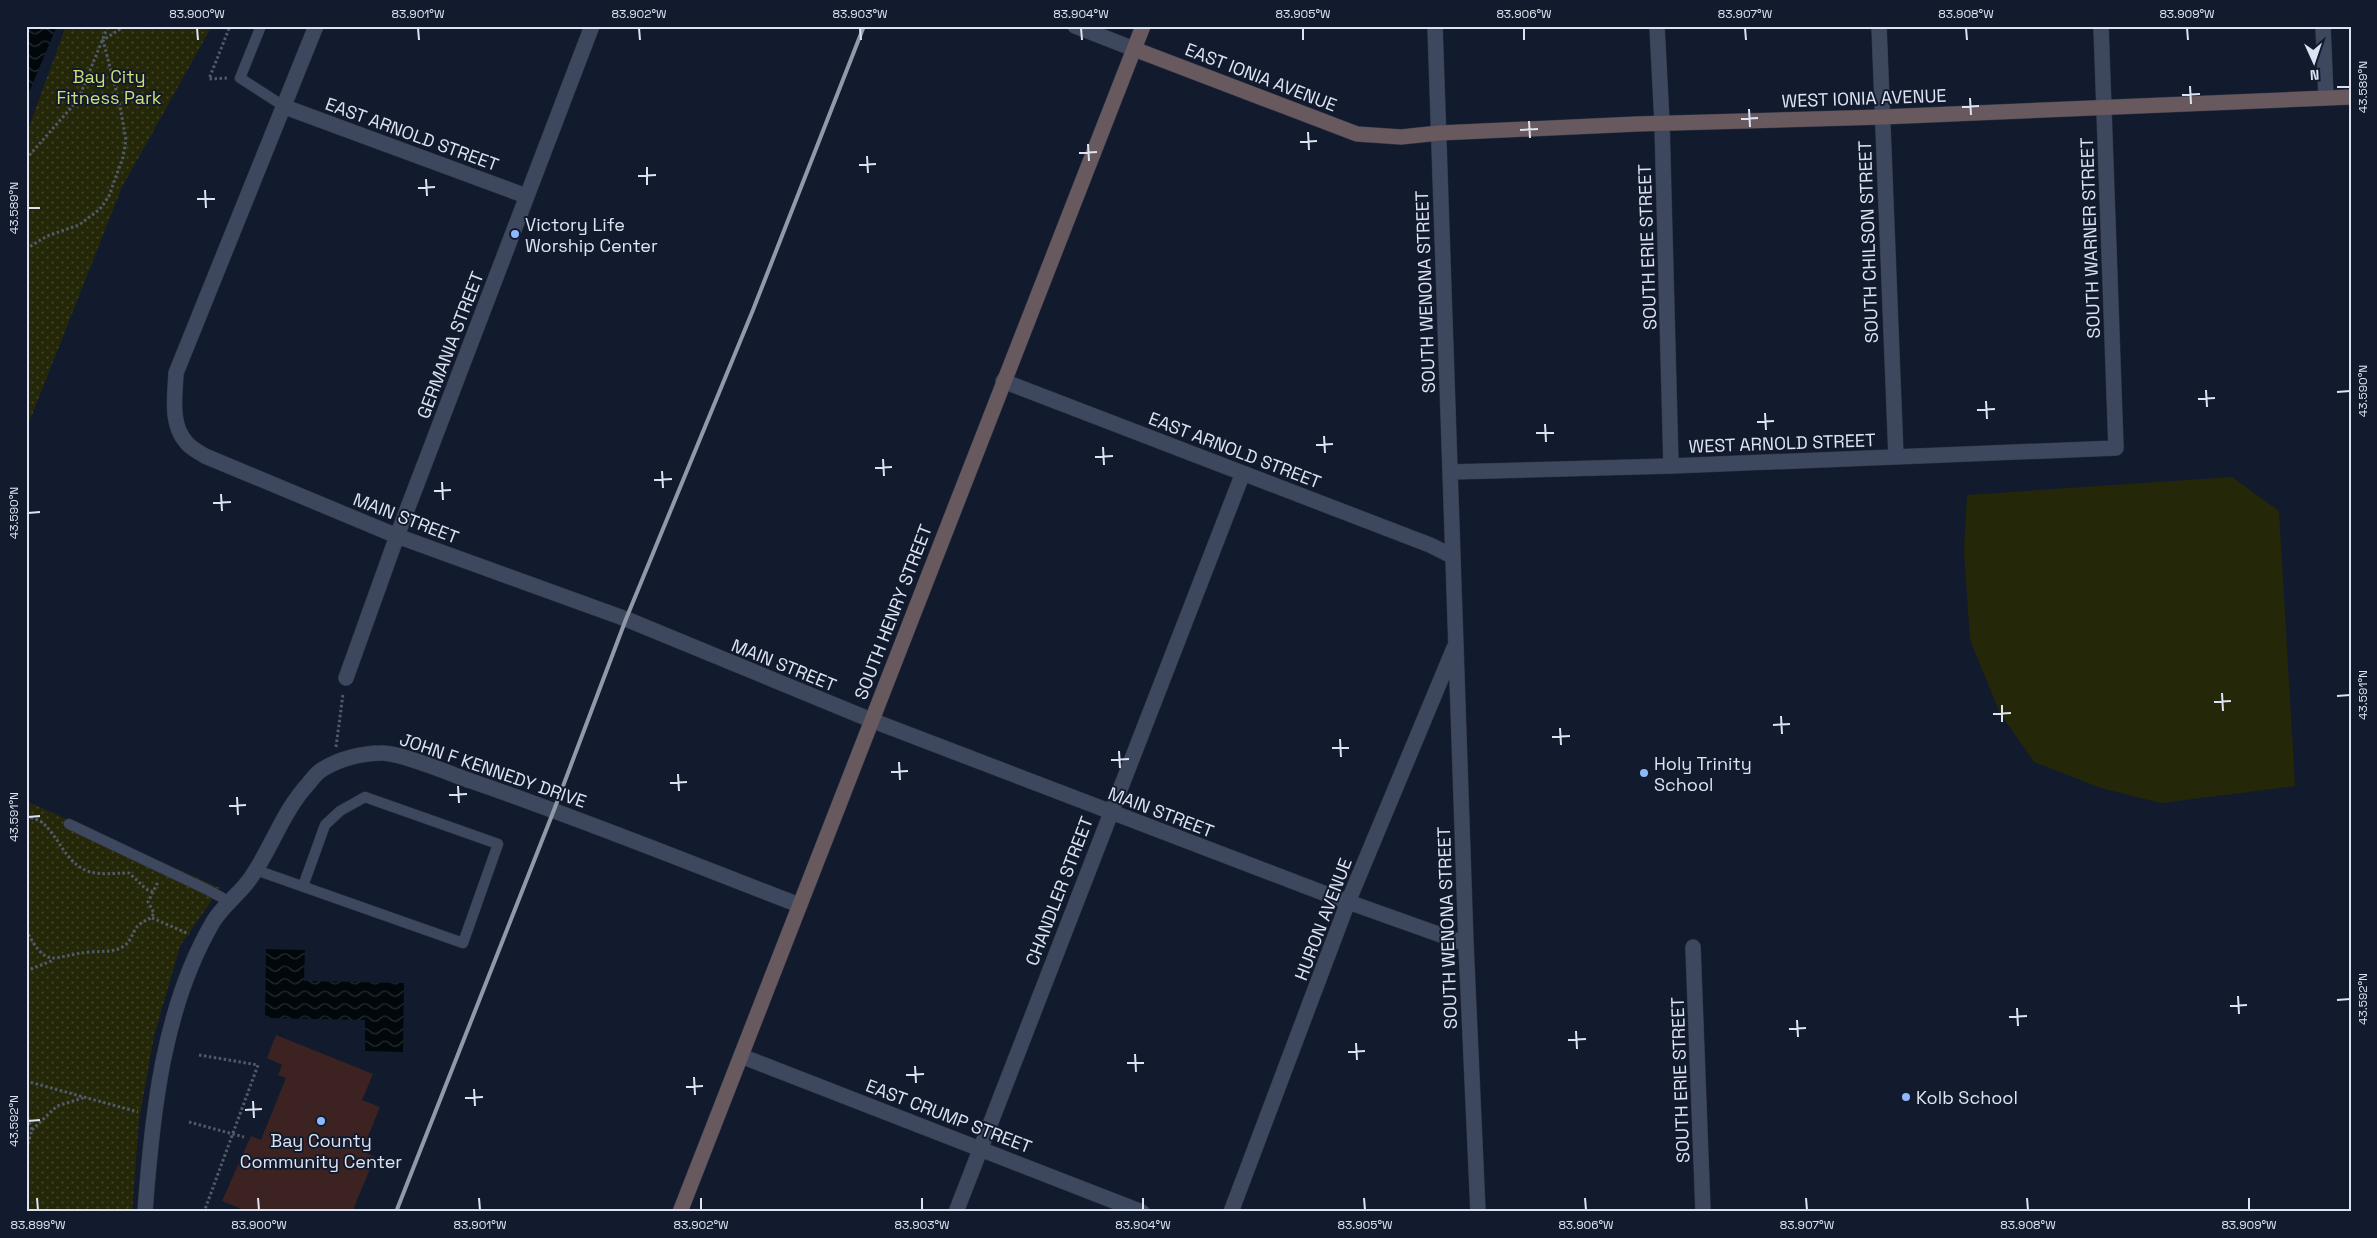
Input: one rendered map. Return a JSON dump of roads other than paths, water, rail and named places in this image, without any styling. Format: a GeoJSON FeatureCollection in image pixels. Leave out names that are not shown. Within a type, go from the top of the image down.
{"type":"FeatureCollection","features":[{"type":"Feature","properties":{"kind":"street","name":"MAIN STREET"},"geometry":{"type":"LineString","coordinates":[[316,26],[285,107],[176,373],[174,406],[176,421],[186,443],[205,456],[397,536],[626,619],[871,720],[1348,902],[1466,944]]}},
{"type":"Feature","properties":{"kind":"street","name":"GERMANIA STREET"},"geometry":{"type":"LineString","coordinates":[[346,678],[397,536],[592,26]]}},
{"type":"Feature","properties":{"kind":"street","name":"EAST IONIA AVENUE"},"geometry":{"type":"LineString","coordinates":[[1075,26],[1357,134],[1402,137],[1439,133]]}},
{"type":"Feature","properties":{"kind":"street","name":"SOUTH HENRY STREET"},"geometry":{"type":"LineString","coordinates":[[680,1212],[1003,380],[1143,26]]}},
{"type":"Feature","properties":{"kind":"street","name":"SOUTH WENONA STREET"},"geometry":{"type":"LineString","coordinates":[[1435,26],[1466,944],[1478,1212]]}},
{"type":"Feature","properties":{"kind":"street","name":"SOUTH ERIE STREET"},"geometry":{"type":"LineString","coordinates":[[1658,26],[1671,466]]}},
{"type":"Feature","properties":{"kind":"street","name":"SOUTH CHILSON STREET"},"geometry":{"type":"LineString","coordinates":[[1879,26],[1896,457]]}},
{"type":"Feature","properties":{"kind":"street","name":"SOUTH WARNER STREET"},"geometry":{"type":"LineString","coordinates":[[2101,26],[2116,448]]}},
{"type":"Feature","properties":{"kind":"street"},"geometry":{"type":"LineString","coordinates":[[2323,26],[2326,98]]}},
{"type":"Feature","properties":{"kind":"street","name":"WEST IONIA AVENUE"},"geometry":{"type":"LineString","coordinates":[[1439,133],[2351,97]]}},
{"type":"Feature","properties":{"kind":"street","name":"EAST ARNOLD STREET"},"geometry":{"type":"LineString","coordinates":[[285,107],[526,196]]}},
{"type":"Feature","properties":{"kind":"street","name":"EAST ARNOLD STREET"},"geometry":{"type":"LineString","coordinates":[[1003,380],[1421,541],[1452,556]]}},
{"type":"Feature","properties":{"kind":"street","name":"WEST ARNOLD STREET"},"geometry":{"type":"LineString","coordinates":[[1450,472],[1671,466],[2116,448]]}},
{"type":"Feature","properties":{"kind":"street","name":"CHANDLER STREET"},"geometry":{"type":"LineString","coordinates":[[956,1212],[1243,473]]}},
{"type":"Feature","properties":{"kind":"street","name":"HURON AVENUE"},"geometry":{"type":"LineString","coordinates":[[1231,1212],[1348,902],[1456,643]]}},
{"type":"Feature","properties":{"kind":"street","name":"JOHN F KENNEDY DRIVE"},"geometry":{"type":"LineString","coordinates":[[145,1212],[155,1115],[176,1003],[191,964],[214,919],[230,902],[266,856],[278,825],[298,795],[321,769],[353,757],[383,753],[412,761],[554,810],[799,905]]}},
{"type":"Feature","properties":{"kind":"street","name":"SOUTH ERIE STREET"},"geometry":{"type":"LineString","coordinates":[[1693,947],[1704,1212]]}},
{"type":"Feature","properties":{"kind":"street","name":"EAST CRUMP STREET"},"geometry":{"type":"LineString","coordinates":[[741,1056],[1142,1212]]}},
{"type":"Feature","properties":{"kind":"lane"},"geometry":{"type":"LineString","coordinates":[[261,26],[240,78],[285,107]]}},
{"type":"Feature","properties":{"kind":"lane"},"geometry":{"type":"LineString","coordinates":[[256,870],[463,943],[498,844],[365,797],[340,811],[325,825],[303,886]]}},
{"type":"Feature","properties":{"kind":"lane"},"geometry":{"type":"LineString","coordinates":[[69,824],[230,902]]}},
{"type":"Feature","properties":{"kind":"water"},"geometry":{"type":"Polygon","coordinates":[[[26,26],[57,26],[26,99],[26,26]]]}},
{"type":"Feature","properties":{"kind":"water"},"geometry":{"type":"Polygon","coordinates":[[[266,949],[305,950],[304,981],[404,983],[403,1052],[365,1051],[365,1020],[265,1018],[266,949]]]}},
{"type":"Feature","properties":{"kind":"railway"},"geometry":{"type":"LineString","coordinates":[[396,1212],[554,810],[626,619],[753,310],[864,26]]}},
{"type":"Feature","properties":{"kind":"place","name":"Victory Life Worship Center"},"geometry":{"type":"Point","coordinates":[515,234]}},
{"type":"Feature","properties":{"kind":"place","name":"Holy Trinity School"},"geometry":{"type":"Point","coordinates":[1644,773]}},
{"type":"Feature","properties":{"kind":"place","name":"Kolb School"},"geometry":{"type":"Point","coordinates":[1906,1097]}},
{"type":"Feature","properties":{"kind":"place","name":"Bay County Community Center"},"geometry":{"type":"Point","coordinates":[321,1121]}},
{"type":"Feature","properties":{"kind":"park label","name":"Bay City Fitness Park"},"geometry":{"type":"Point","coordinates":[109,86]}}]}
